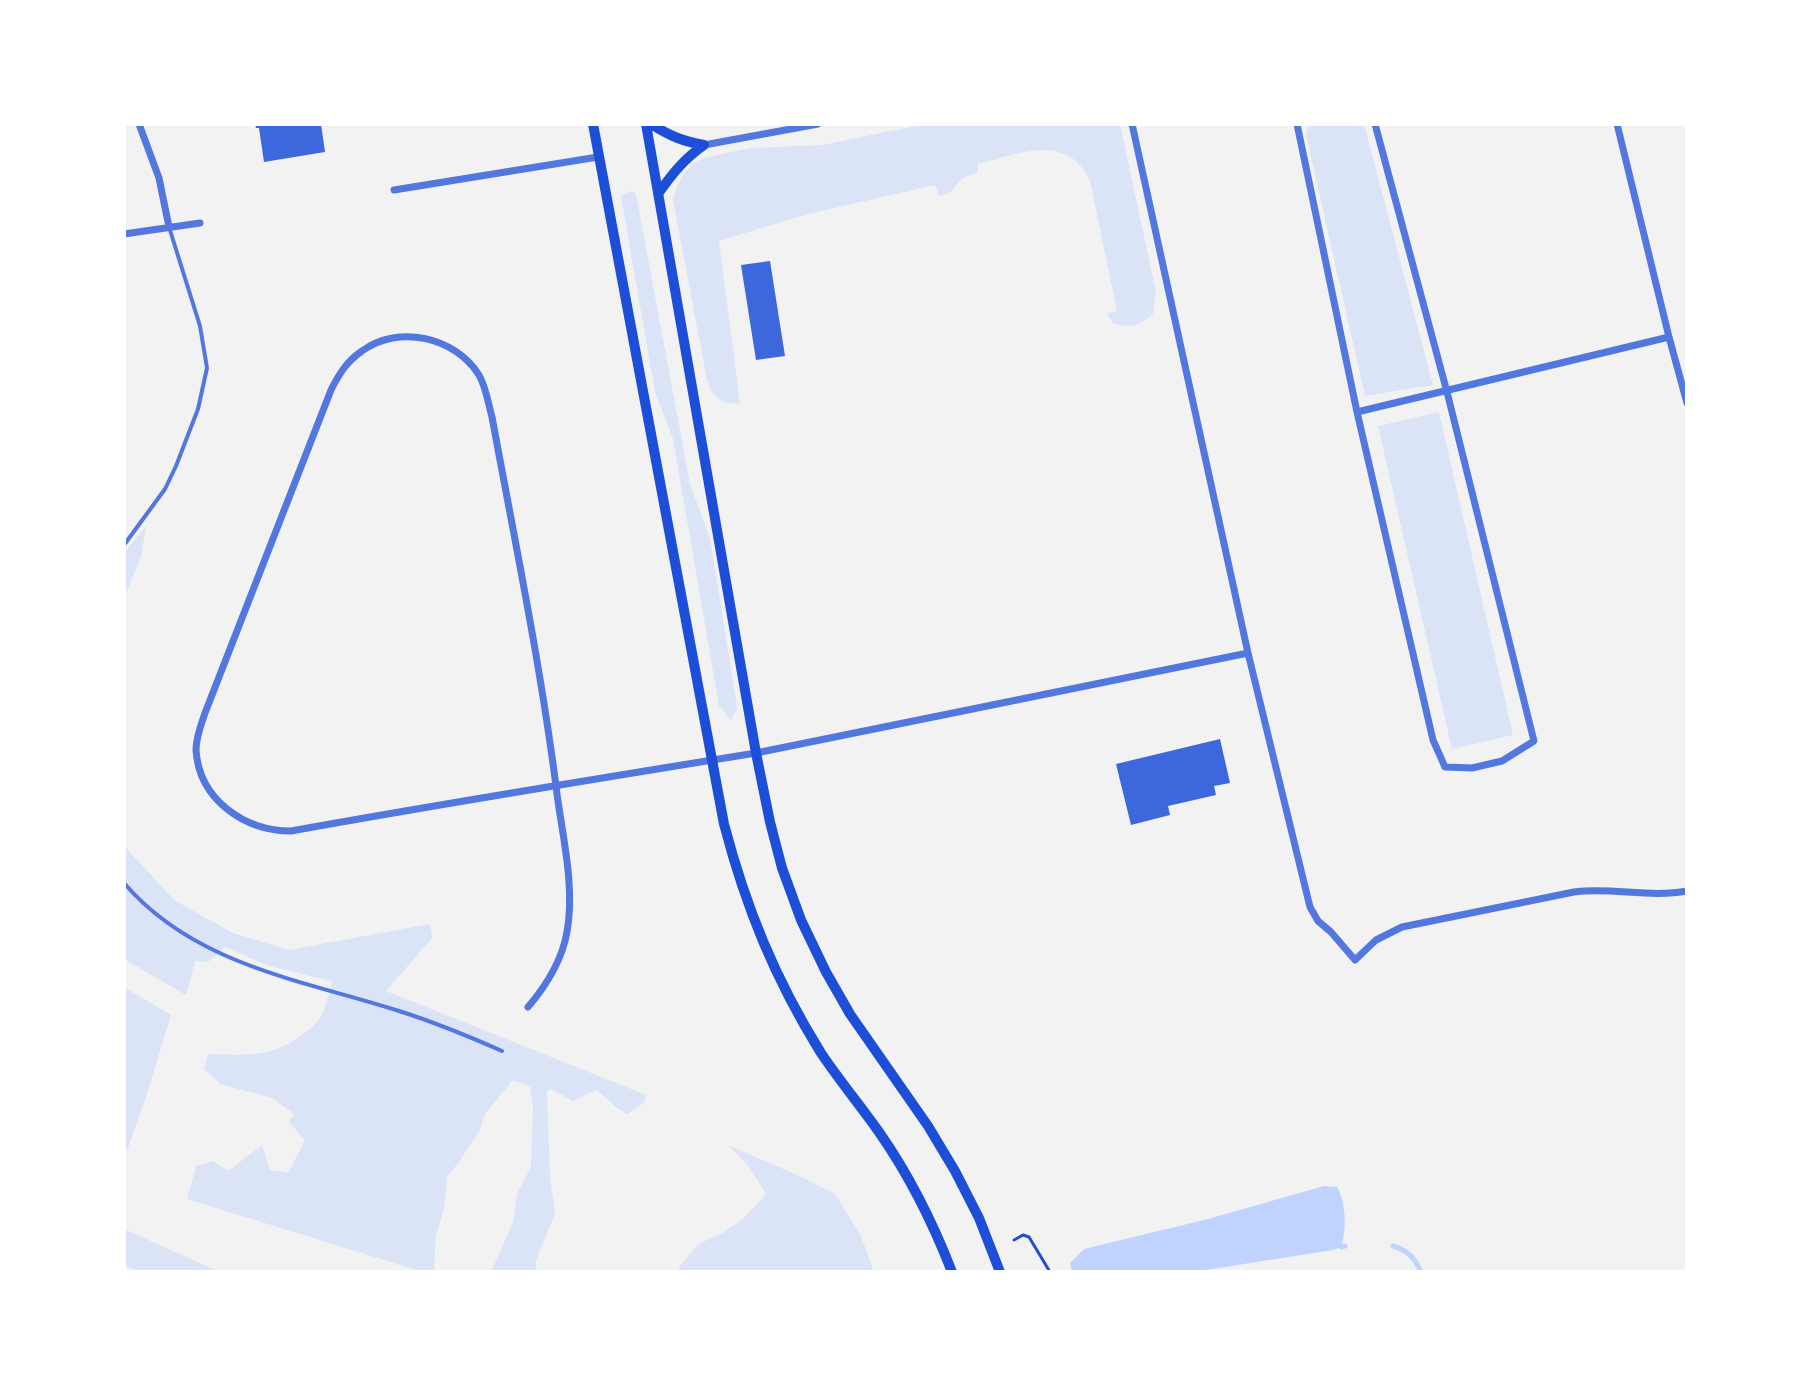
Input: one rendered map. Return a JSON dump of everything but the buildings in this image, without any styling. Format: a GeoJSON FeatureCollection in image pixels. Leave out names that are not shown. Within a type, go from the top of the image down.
{"type":"FeatureCollection","features":[{"type":"Feature","properties":{"kind":"main road"},"geometry":{"type":"LineString","coordinates":[[593,124],[711,760],[737,874],[754,923],[795,1010],[905,1174],[936,1233],[952,1272]]}},
{"type":"Feature","properties":{"kind":"main road"},"geometry":{"type":"LineString","coordinates":[[649,124],[683,141],[704,145]]}},
{"type":"Feature","properties":{"kind":"main road"},"geometry":{"type":"LineString","coordinates":[[649,124],[658,194],[756,753],[778,853],[801,920],[826,972],[850,1014],[928,1126],[955,1171],[979,1218],[1000,1272]]}},
{"type":"Feature","properties":{"kind":"main road"},"geometry":{"type":"LineString","coordinates":[[658,194],[688,156],[704,145]]}},
{"type":"Feature","properties":{"kind":"street"},"geometry":{"type":"LineString","coordinates":[[139,124],[159,178],[169,227]]}},
{"type":"Feature","properties":{"kind":"street"},"geometry":{"type":"LineString","coordinates":[[704,145],[818,124]]}},
{"type":"Feature","properties":{"kind":"street"},"geometry":{"type":"LineString","coordinates":[[1132,124],[1248,653],[1310,907],[1318,921],[1355,960],[1376,940],[1402,927],[1593,889],[1687,891]]}},
{"type":"Feature","properties":{"kind":"street"},"geometry":{"type":"LineString","coordinates":[[1297,124],[1357,412],[1433,740],[1445,767],[1472,768],[1502,761],[1534,741],[1447,392],[1375,124]]}},
{"type":"Feature","properties":{"kind":"street"},"geometry":{"type":"LineString","coordinates":[[1617,124],[1687,403]]}},
{"type":"Feature","properties":{"kind":"street"},"geometry":{"type":"LineString","coordinates":[[394,190],[598,157]]}},
{"type":"Feature","properties":{"kind":"street"},"geometry":{"type":"LineString","coordinates":[[124,234],[200,223]]}},
{"type":"Feature","properties":{"kind":"street"},"geometry":{"type":"LineString","coordinates":[[528,1007],[552,973],[567,933],[569,885],[556,785],[542,682],[492,417],[484,386],[470,363],[446,345],[410,337],[379,341],[349,362],[331,390],[197,740],[196,750],[203,778],[217,800],[237,817],[256,826],[291,831],[556,785],[756,753],[1248,653]]}},
{"type":"Feature","properties":{"kind":"street"},"geometry":{"type":"LineString","coordinates":[[1357,412],[1669,337]]}},
{"type":"Feature","properties":{"kind":"lane"},"geometry":{"type":"LineString","coordinates":[[124,545],[165,489],[176,466],[198,409],[207,368],[200,326],[169,227]]}},
{"type":"Feature","properties":{"kind":"lane"},"geometry":{"type":"LineString","coordinates":[[124,883],[158,917],[236,961],[400,1011],[502,1051]]}},
{"type":"Feature","properties":{"kind":"path"},"geometry":{"type":"LineString","coordinates":[[1014,1240],[1023,1235],[1029,1237],[1050,1272]]}},
{"type":"Feature","properties":{"kind":"shaded area"},"geometry":{"type":"Polygon","coordinates":[[[925,124],[1120,124],[1156,292],[1153,314],[1135,325],[1114,324],[1106,313],[1117,311],[1090,181],[1069,156],[1055,151],[1025,152],[977,164],[978,172],[965,177],[944,195],[939,196],[935,185],[804,215],[719,241],[740,403],[719,399],[707,380],[673,200],[683,175],[692,164],[703,158],[750,148],[822,145],[925,124]]]}},
{"type":"Feature","properties":{"kind":"shaded area"},"geometry":{"type":"Polygon","coordinates":[[[1309,124],[1364,124],[1433,385],[1365,396],[1306,135],[1309,124]]]}},
{"type":"Feature","properties":{"kind":"shaded area"},"geometry":{"type":"Polygon","coordinates":[[[631,191],[636,194],[690,484],[710,538],[736,699],[737,709],[731,720],[719,706],[673,439],[655,392],[621,196],[631,191]]]}},
{"type":"Feature","properties":{"kind":"shaded area"},"geometry":{"type":"Polygon","coordinates":[[[1439,412],[1513,735],[1452,749],[1378,426],[1439,412]]]}},
{"type":"Feature","properties":{"kind":"shaded area"},"geometry":{"type":"Polygon","coordinates":[[[146,526],[141,557],[124,598],[124,553],[146,526]]]}},
{"type":"Feature","properties":{"kind":"shaded area"},"geometry":{"type":"Polygon","coordinates":[[[124,836],[127,849],[174,900],[233,933],[289,950],[430,924],[432,938],[386,991],[646,1095],[644,1103],[627,1114],[596,1090],[573,1101],[551,1089],[547,1091],[550,1178],[555,1214],[536,1260],[536,1272],[491,1272],[513,1222],[517,1194],[531,1167],[533,1106],[530,1087],[513,1080],[485,1114],[480,1130],[447,1177],[444,1208],[436,1236],[434,1272],[423,1272],[187,1199],[196,1166],[213,1161],[228,1171],[262,1145],[270,1170],[288,1173],[305,1140],[289,1122],[294,1114],[272,1098],[220,1084],[204,1069],[208,1054],[258,1053],[292,1042],[319,1019],[332,981],[269,966],[225,947],[208,962],[195,961],[186,995],[124,959],[124,836]]]}},
{"type":"Feature","properties":{"kind":"shaded area"},"geometry":{"type":"Polygon","coordinates":[[[124,987],[171,1015],[124,1159],[124,987]]]}},
{"type":"Feature","properties":{"kind":"shaded area"},"geometry":{"type":"Polygon","coordinates":[[[728,1145],[835,1194],[861,1236],[874,1272],[678,1272],[698,1244],[719,1235],[744,1218],[766,1194],[750,1168],[728,1145]]]}},
{"type":"Feature","properties":{"kind":"shaded area"},"geometry":{"type":"Polygon","coordinates":[[[124,1229],[220,1272],[140,1272],[124,1265],[124,1229]]]}},
{"type":"Feature","properties":{"kind":"water"},"geometry":{"type":"Polygon","coordinates":[[[1324,1186],[1337,1187],[1344,1208],[1343,1240],[1341,1247],[1333,1250],[1193,1272],[1072,1272],[1070,1263],[1084,1249],[1208,1219],[1324,1186]]]}},
{"type":"Feature","properties":{"kind":"waterway"},"geometry":{"type":"LineString","coordinates":[[1341,1247],[1345,1246]]}},
{"type":"Feature","properties":{"kind":"waterway"},"geometry":{"type":"LineString","coordinates":[[1393,1246],[1410,1255],[1421,1272]]}}]}
